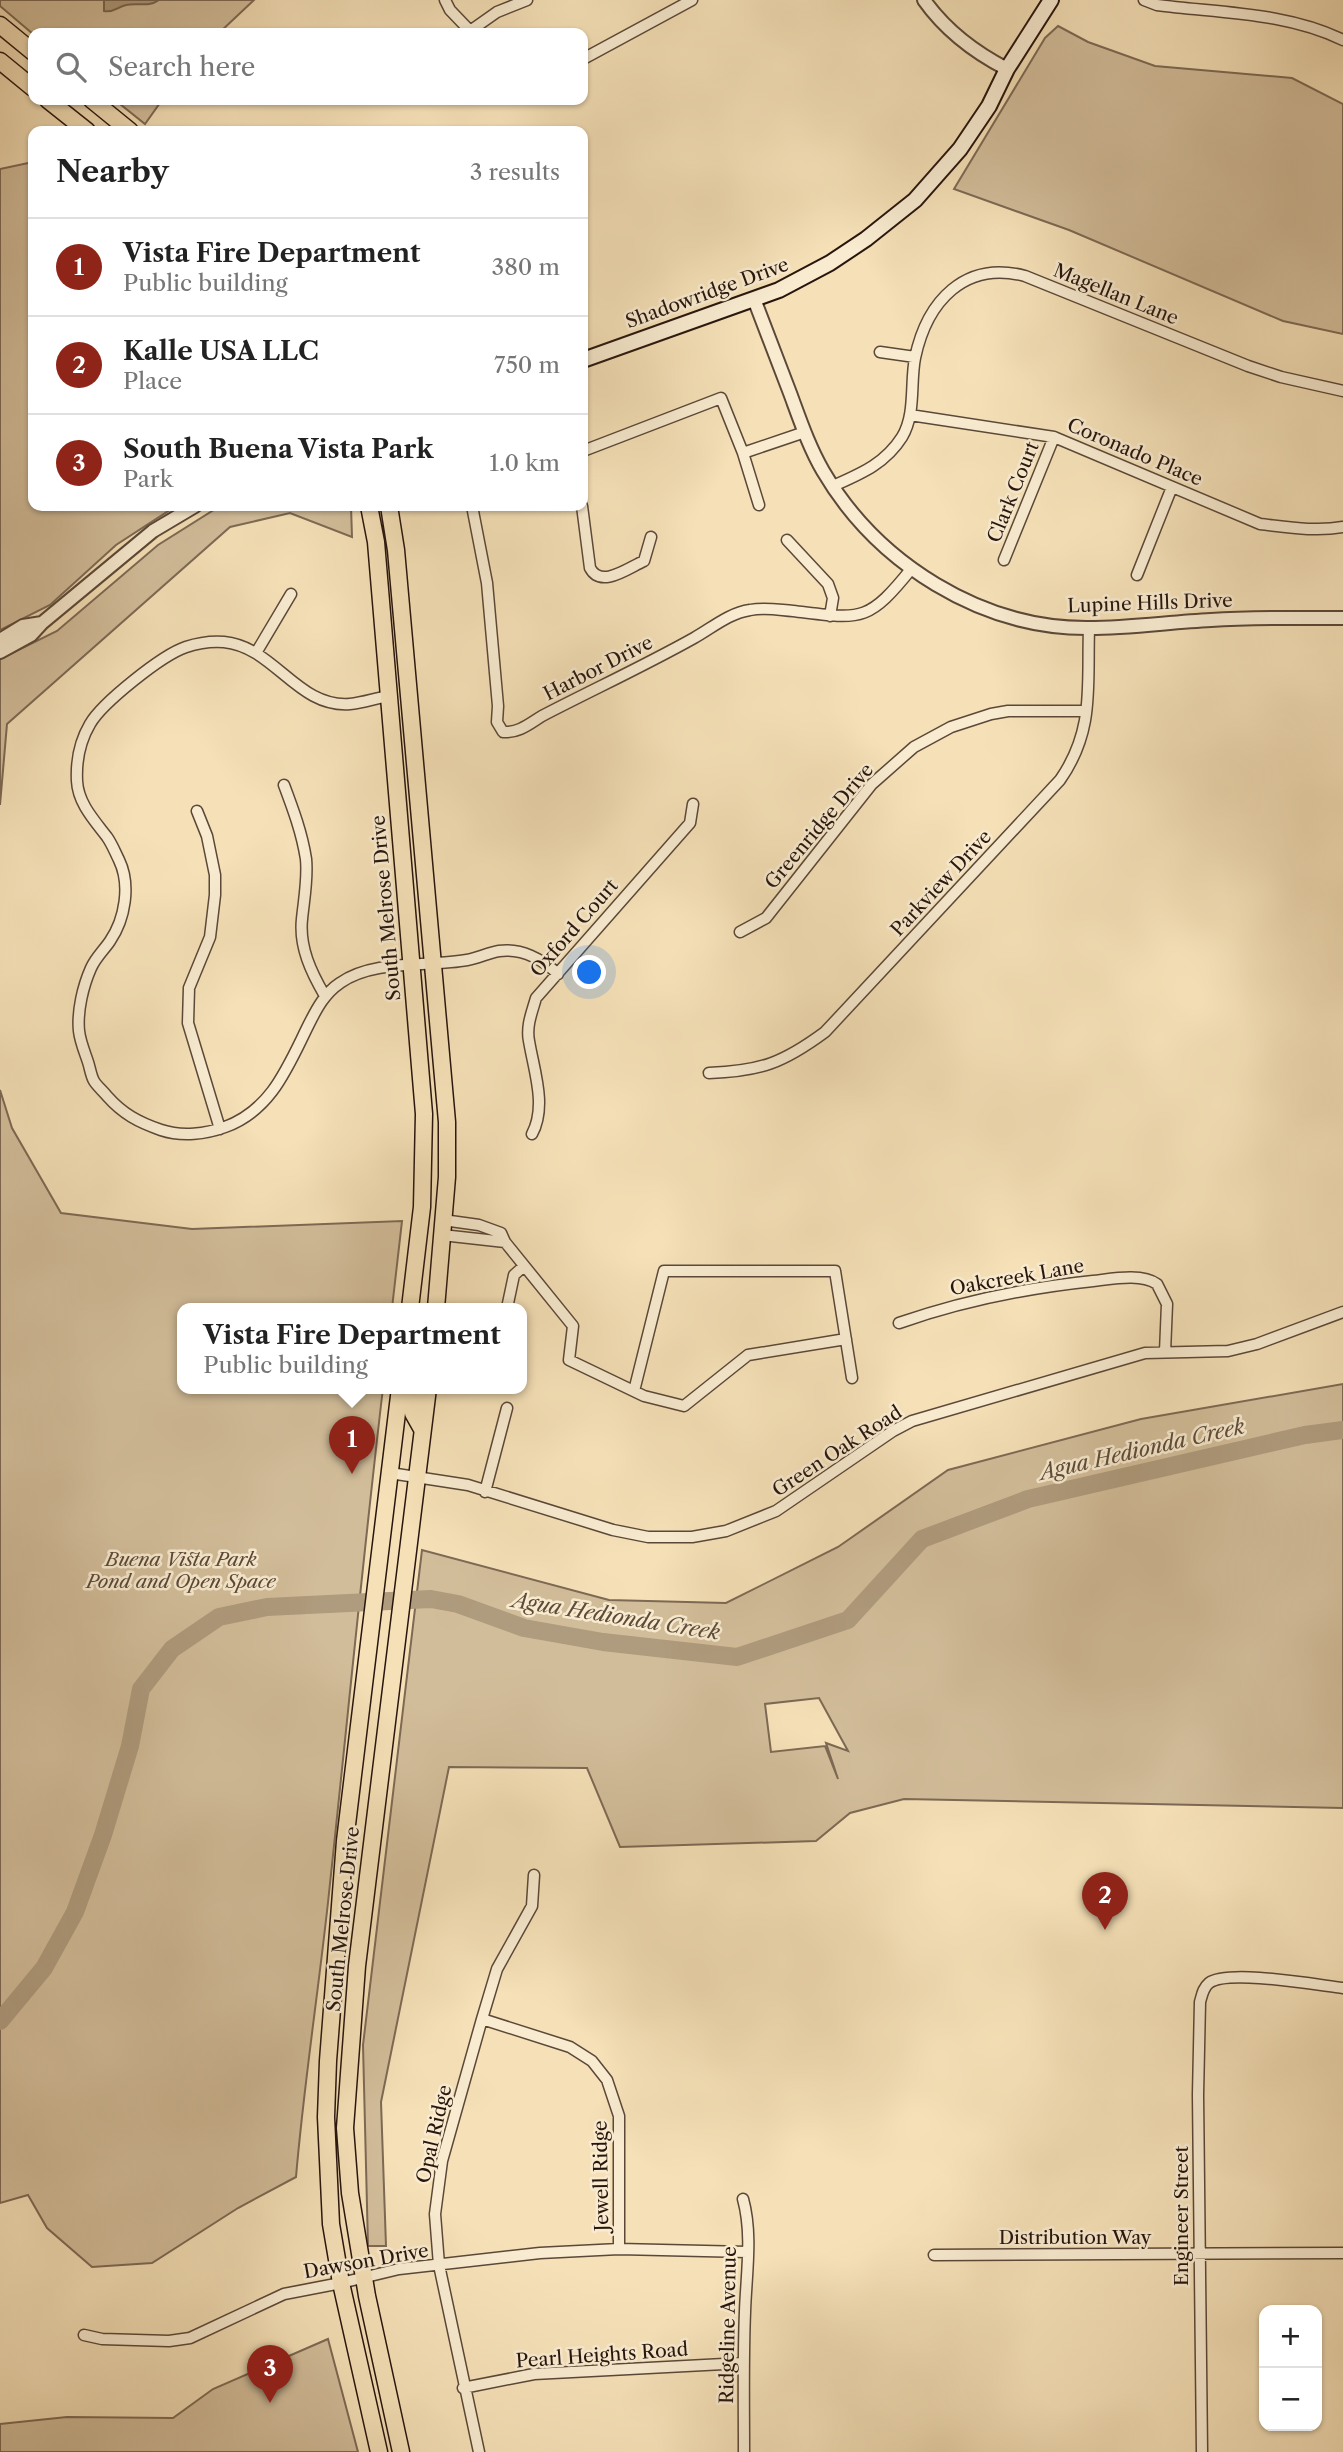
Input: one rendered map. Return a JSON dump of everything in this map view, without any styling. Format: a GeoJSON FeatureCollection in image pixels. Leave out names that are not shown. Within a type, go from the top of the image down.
{"type":"FeatureCollection","features":[{"type":"Feature","properties":{"kind":"main road","name":"Shadowridge Drive"},"geometry":{"type":"LineString","coordinates":[[588,357],[794,283],[866,239],[915,200],[960,149],[989,106],[1007,69],[1051,0]]}},
{"type":"Feature","properties":{"kind":"main road"},"geometry":{"type":"LineString","coordinates":[[0,25],[28,48]]}},
{"type":"Feature","properties":{"kind":"main road"},"geometry":{"type":"LineString","coordinates":[[0,61],[28,84]]}},
{"type":"Feature","properties":{"kind":"main road"},"geometry":{"type":"LineString","coordinates":[[54,105],[81,126]]}},
{"type":"Feature","properties":{"kind":"main road"},"geometry":{"type":"LineString","coordinates":[[98,105],[124,126]]}},
{"type":"Feature","properties":{"kind":"main road","name":"South Melrose Drive"},"geometry":{"type":"LineString","coordinates":[[370,511],[376,542],[425,1114],[422,1207],[411,1303]]}},
{"type":"Feature","properties":{"kind":"main road"},"geometry":{"type":"LineString","coordinates":[[390,511],[396,550],[447,1122],[447,1177],[436,1303]]}},
{"type":"Feature","properties":{"kind":"main road","name":"South Melrose Drive"},"geometry":{"type":"LineString","coordinates":[[379,2452],[341,2283],[331,2224],[326,2117],[345,1841],[399,1394]]}},
{"type":"Feature","properties":{"kind":"main road"},"geometry":{"type":"LineString","coordinates":[[414,1394],[413,1413],[422,1429]]}},
{"type":"Feature","properties":{"kind":"main road","name":"South Melrose Drive"},"geometry":{"type":"LineString","coordinates":[[401,2452],[364,2278],[350,2193],[345,2128],[357,1966],[427,1394]]}},
{"type":"Feature","properties":{"kind":"street"},"geometry":{"type":"LineString","coordinates":[[445,0],[450,10],[467,28]]}},
{"type":"Feature","properties":{"kind":"street"},"geometry":{"type":"LineString","coordinates":[[476,28],[497,12],[527,0]]}},
{"type":"Feature","properties":{"kind":"street"},"geometry":{"type":"LineString","coordinates":[[588,56],[692,0]]}},
{"type":"Feature","properties":{"kind":"street"},"geometry":{"type":"LineString","coordinates":[[924,0],[938,19],[958,37],[1007,69]]}},
{"type":"Feature","properties":{"kind":"street"},"geometry":{"type":"LineString","coordinates":[[1144,0],[1157,5],[1190,5],[1285,20],[1325,31],[1343,40]]}},
{"type":"Feature","properties":{"kind":"street","name":"Magellan Lane"},"geometry":{"type":"LineString","coordinates":[[833,486],[874,468],[904,435],[910,415],[915,357],[936,306],[949,290],[981,273],[1009,272],[1025,276],[1248,366],[1281,377],[1343,391]]}},
{"type":"Feature","properties":{"kind":"street","name":"Lupine Hills Drive"},"geometry":{"type":"LineString","coordinates":[[754,299],[816,459],[833,486],[861,525],[897,558],[942,588],[1002,615],[1053,626],[1089,628],[1214,620],[1343,618]]}},
{"type":"Feature","properties":{"kind":"street"},"geometry":{"type":"LineString","coordinates":[[880,352],[915,357]]}},
{"type":"Feature","properties":{"kind":"street"},"geometry":{"type":"LineString","coordinates":[[588,449],[721,398],[743,453],[759,505]]}},
{"type":"Feature","properties":{"kind":"street","name":"Coronado Place"},"geometry":{"type":"LineString","coordinates":[[910,415],[1054,437],[1260,524],[1331,530],[1343,527]]}},
{"type":"Feature","properties":{"kind":"street"},"geometry":{"type":"LineString","coordinates":[[743,453],[805,432]]}},
{"type":"Feature","properties":{"kind":"street","name":"Clark Court"},"geometry":{"type":"LineString","coordinates":[[1004,560],[1054,437]]}},
{"type":"Feature","properties":{"kind":"street"},"geometry":{"type":"LineString","coordinates":[[1137,575],[1172,487]]}},
{"type":"Feature","properties":{"kind":"street"},"geometry":{"type":"LineString","coordinates":[[0,652],[31,635],[153,531],[187,511]]}},
{"type":"Feature","properties":{"kind":"street","name":"Harbor Drive"},"geometry":{"type":"LineString","coordinates":[[473,511],[487,583],[498,706],[497,722],[503,732],[522,729],[724,619],[747,610],[764,608],[830,616],[866,614],[886,600],[912,568]]}},
{"type":"Feature","properties":{"kind":"street"},"geometry":{"type":"LineString","coordinates":[[583,511],[590,568],[599,577],[607,578],[644,561],[651,537]]}},
{"type":"Feature","properties":{"kind":"street"},"geometry":{"type":"LineString","coordinates":[[787,540],[828,584],[833,598],[830,616]]}},
{"type":"Feature","properties":{"kind":"street"},"geometry":{"type":"LineString","coordinates":[[256,653],[291,594]]}},
{"type":"Feature","properties":{"kind":"street"},"geometry":{"type":"LineString","coordinates":[[0,640],[23,626],[42,623]]}},
{"type":"Feature","properties":{"kind":"street","name":"Parkview Drive"},"geometry":{"type":"LineString","coordinates":[[709,1073],[746,1072],[772,1064],[798,1052],[825,1032],[1060,780],[1072,764],[1086,724],[1089,628]]}},
{"type":"Feature","properties":{"kind":"street"},"geometry":{"type":"LineString","coordinates":[[389,696],[349,704],[335,703],[299,688],[271,661],[247,648],[225,642],[203,643],[184,648],[163,659],[110,701],[90,722],[79,748],[77,784],[90,818],[109,839],[122,867],[127,887],[119,921],[111,940],[90,969],[80,1005],[79,1032],[95,1082],[120,1111],[137,1121],[168,1132],[188,1134],[220,1129],[237,1123],[262,1105],[281,1081],[317,1006],[339,983],[349,977],[372,970],[412,964],[468,960],[501,951],[527,953],[547,964],[558,974]]}},
{"type":"Feature","properties":{"kind":"street","name":"Greenridge Drive"},"geometry":{"type":"LineString","coordinates":[[740,932],[766,918],[872,784],[914,747],[951,727],[990,714],[1008,711],[1086,711]]}},
{"type":"Feature","properties":{"kind":"street"},"geometry":{"type":"LineString","coordinates":[[284,785],[299,823],[306,860],[303,945],[310,970],[325,996]]}},
{"type":"Feature","properties":{"kind":"street","name":"Oxford Court"},"geometry":{"type":"LineString","coordinates":[[532,1134],[538,1122],[539,1107],[529,1023],[536,998],[690,823],[693,804]]}},
{"type":"Feature","properties":{"kind":"street"},"geometry":{"type":"LineString","coordinates":[[197,811],[208,836],[215,875],[215,895],[210,937],[189,988],[188,1023],[220,1129]]}},
{"type":"Feature","properties":{"kind":"street"},"geometry":{"type":"LineString","coordinates":[[443,1228],[505,1242],[573,1326],[569,1360],[644,1396],[684,1406],[748,1355],[846,1339]]}},
{"type":"Feature","properties":{"kind":"street"},"geometry":{"type":"LineString","coordinates":[[508,1303],[514,1275],[524,1266]]}},
{"type":"Feature","properties":{"kind":"street"},"geometry":{"type":"LineString","coordinates":[[634,1391],[664,1271],[835,1271],[852,1377]]}},
{"type":"Feature","properties":{"kind":"street","name":"Oakcreek Lane"},"geometry":{"type":"LineString","coordinates":[[899,1323],[981,1298],[1045,1286],[1143,1279],[1157,1284],[1167,1304],[1165,1352]]}},
{"type":"Feature","properties":{"kind":"street","name":"Green Oak Road"},"geometry":{"type":"LineString","coordinates":[[390,1473],[468,1485],[613,1530],[648,1536],[692,1536],[726,1531],[776,1511],[912,1421],[1145,1353],[1228,1351],[1257,1344],[1343,1312]]}},
{"type":"Feature","properties":{"kind":"street"},"geometry":{"type":"LineString","coordinates":[[485,1492],[507,1408]]}},
{"type":"Feature","properties":{"kind":"street","name":"Opal Ridge"},"geometry":{"type":"LineString","coordinates":[[479,2452],[463,2388],[439,2265],[436,2214],[442,2161],[482,2019],[497,1969],[532,1906],[534,1874]]}},
{"type":"Feature","properties":{"kind":"street","name":"Engineer Street"},"geometry":{"type":"LineString","coordinates":[[1202,2452],[1199,2254],[1200,2002],[1204,1989],[1210,1982],[1238,1976],[1343,1988]]}},
{"type":"Feature","properties":{"kind":"street","name":"Jewell Ridge"},"geometry":{"type":"LineString","coordinates":[[482,2019],[570,2047],[592,2061],[607,2080],[619,2116],[619,2249]]}},
{"type":"Feature","properties":{"kind":"street","name":"Ridgeline Avenue"},"geometry":{"type":"LineString","coordinates":[[743,2199],[747,2213],[743,2363],[744,2452]]}},
{"type":"Feature","properties":{"kind":"street","name":"Dawson Drive"},"geometry":{"type":"LineString","coordinates":[[84,2336],[169,2341],[190,2338],[284,2294],[399,2269],[540,2253],[619,2249],[747,2252]]}},
{"type":"Feature","properties":{"kind":"street","name":"Distribution Way"},"geometry":{"type":"LineString","coordinates":[[933,2255],[1343,2253]]}},
{"type":"Feature","properties":{"kind":"street","name":"Pearl Heights Road"},"geometry":{"type":"LineString","coordinates":[[463,2388],[534,2374],[743,2363]]}},
{"type":"Feature","properties":{"kind":"green space"},"geometry":{"type":"Polygon","coordinates":[[[0,0],[254,0],[224,28],[28,30],[0,6],[0,0]]]}},
{"type":"Feature","properties":{"kind":"green space"},"geometry":{"type":"Polygon","coordinates":[[[1058,26],[1088,42],[1155,66],[1292,78],[1343,104],[1343,334],[1283,321],[1069,230],[954,189],[1045,38],[1058,26]]]}},
{"type":"Feature","properties":{"kind":"green space"},"geometry":{"type":"Polygon","coordinates":[[[121,105],[158,105],[145,124],[121,105]]]}},
{"type":"Feature","properties":{"kind":"green space"},"geometry":{"type":"Polygon","coordinates":[[[28,163],[28,511],[168,511],[116,545],[50,605],[0,630],[0,169],[28,163]]]}},
{"type":"Feature","properties":{"kind":"green space"},"geometry":{"type":"Polygon","coordinates":[[[212,511],[351,511],[352,537],[290,513],[230,527],[7,724],[0,805],[0,659],[57,631],[158,545],[212,511]]]}},
{"type":"Feature","properties":{"kind":"green space","name":"Buena Vista Park Pond and Open Space"},"geometry":{"type":"Polygon","coordinates":[[[0,1090],[12,1128],[61,1213],[192,1229],[402,1221],[393,1303],[177,1303],[177,1394],[382,1394],[296,2177],[238,2208],[152,2263],[92,2267],[47,2228],[28,2195],[0,2203],[0,1090]]]}},
{"type":"Feature","properties":{"kind":"green space"},"geometry":{"type":"Polygon","coordinates":[[[1343,1384],[1343,1808],[904,1799],[850,1813],[816,1841],[620,1847],[587,1768],[449,1767],[381,2102],[386,2246],[368,2246],[363,2045],[422,1550],[609,1600],[726,1603],[838,1547],[948,1470],[1141,1419],[1343,1384]],[[819,1698],[765,1704],[771,1752],[825,1746],[838,1779],[826,1743],[848,1751],[819,1698]]]}},
{"type":"Feature","properties":{"kind":"green space"},"geometry":{"type":"Polygon","coordinates":[[[328,2339],[358,2452],[0,2452],[0,2424],[67,2417],[173,2418],[213,2389],[328,2339]]]}},
{"type":"Feature","properties":{"kind":"shaded area"},"geometry":{"type":"Polygon","coordinates":[[[104,0],[159,0],[151,4],[126,5],[113,11],[104,11],[104,0]]]}},
{"type":"Feature","properties":{"kind":"waterway","name":"Agua Hedionda Creek"},"geometry":{"type":"LineString","coordinates":[[0,2021],[44,1968],[75,1912],[103,1835],[130,1746],[141,1689],[172,1649],[219,1617],[267,1607],[431,1599],[458,1604],[524,1628],[603,1642],[737,1657],[848,1620],[922,1539],[1028,1499],[1305,1435],[1343,1430]]}},
{"type":"Feature","properties":{"kind":"place","name":"Vista Fire Department"},"geometry":{"type":"Point","coordinates":[352,1474]}},
{"type":"Feature","properties":{"kind":"place","name":"Kalle USA LLC"},"geometry":{"type":"Point","coordinates":[1105,1930]}},
{"type":"Feature","properties":{"kind":"place","name":"South Buena Vista Park"},"geometry":{"type":"Point","coordinates":[270,2403]}}]}
